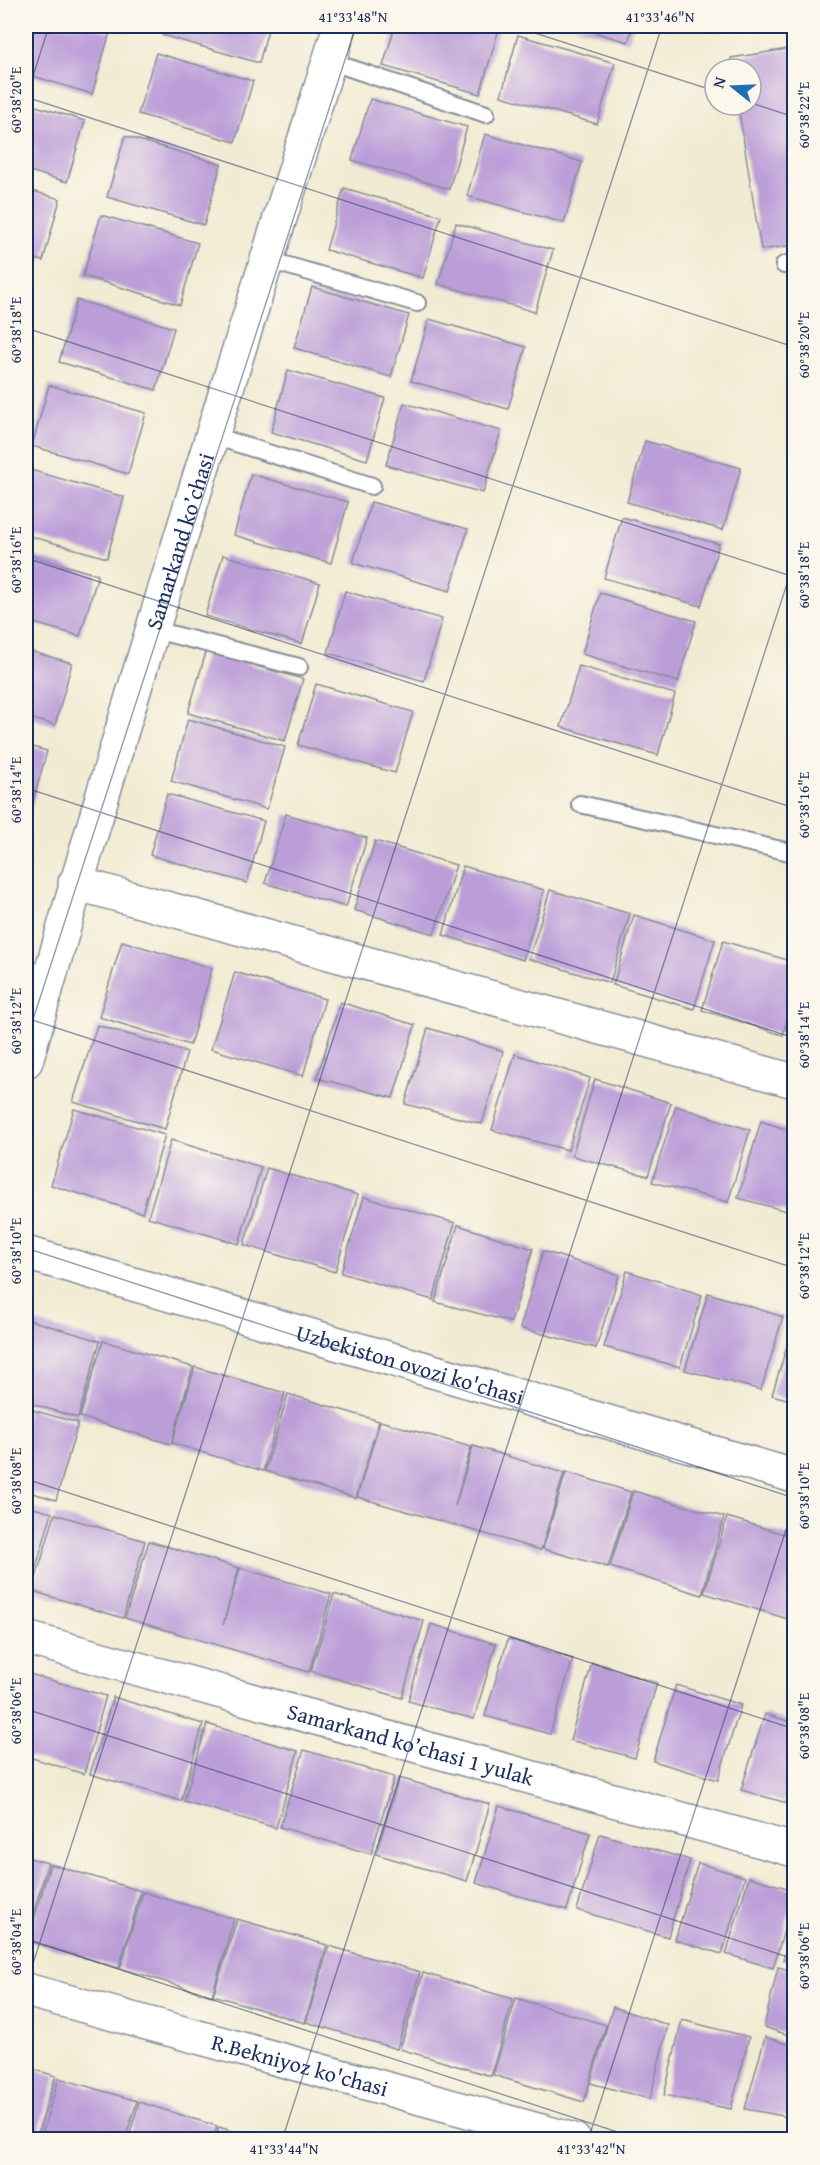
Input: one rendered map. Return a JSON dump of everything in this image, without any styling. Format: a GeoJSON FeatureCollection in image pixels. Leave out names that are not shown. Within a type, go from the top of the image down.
{"type":"FeatureCollection","features":[{"type":"Feature","properties":{"kind":"street","name":"Samarkand ko’chasi"},"geometry":{"type":"LineString","coordinates":[[26,1061],[75,884],[151,629],[214,436],[340,26]]}},
{"type":"Feature","properties":{"kind":"street"},"geometry":{"type":"LineString","coordinates":[[75,884],[795,1081]]}},
{"type":"Feature","properties":{"kind":"street","name":"Uzbekiston ovozi ko'chasi"},"geometry":{"type":"LineString","coordinates":[[26,1253],[795,1476]]}},
{"type":"Feature","properties":{"kind":"street","name":"Samarkand ko’chasi 1 yulak"},"geometry":{"type":"LineString","coordinates":[[26,1638],[795,1850]]}},
{"type":"Feature","properties":{"kind":"street","name":"R.Bekniyoz ko'chasi"},"geometry":{"type":"LineString","coordinates":[[26,1990],[574,2139]]}},
{"type":"Feature","properties":{"kind":"lane"},"geometry":{"type":"LineString","coordinates":[[329,61],[486,114]]}},
{"type":"Feature","properties":{"kind":"lane"},"geometry":{"type":"LineString","coordinates":[[268,260],[417,303]]}},
{"type":"Feature","properties":{"kind":"lane"},"geometry":{"type":"LineString","coordinates":[[214,436],[372,486]]}},
{"type":"Feature","properties":{"kind":"lane"},"geometry":{"type":"LineString","coordinates":[[151,629],[299,667]]}},
{"type":"Feature","properties":{"kind":"lane"},"geometry":{"type":"LineString","coordinates":[[580,804],[795,852]]}},
{"type":"Feature","properties":{"kind":"building"},"geometry":{"type":"Polygon","coordinates":[[[26,26],[87,26],[110,32],[92,94],[26,74],[26,26]]]}},
{"type":"Feature","properties":{"kind":"building"},"geometry":{"type":"Polygon","coordinates":[[[165,26],[269,26],[259,63],[162,35],[165,26]]]}},
{"type":"Feature","properties":{"kind":"building"},"geometry":{"type":"Polygon","coordinates":[[[395,26],[474,26],[498,32],[480,94],[383,66],[395,26]]]}},
{"type":"Feature","properties":{"kind":"building"},"geometry":{"type":"Polygon","coordinates":[[[573,26],[633,26],[628,42],[573,26]]]}},
{"type":"Feature","properties":{"kind":"building"},"geometry":{"type":"Polygon","coordinates":[[[518,35],[615,63],[597,124],[501,96],[518,35]]]}},
{"type":"Feature","properties":{"kind":"building"},"geometry":{"type":"Polygon","coordinates":[[[794,48],[794,245],[761,250],[740,117],[763,117],[763,57],[737,57],[794,48]]]}},
{"type":"Feature","properties":{"kind":"building"},"geometry":{"type":"Polygon","coordinates":[[[156,53],[253,81],[235,142],[138,114],[156,53]]]}},
{"type":"Feature","properties":{"kind":"building"},"geometry":{"type":"Polygon","coordinates":[[[370,99],[467,127],[449,189],[352,160],[370,99]]]}},
{"type":"Feature","properties":{"kind":"building"},"geometry":{"type":"Polygon","coordinates":[[[26,103],[85,121],[67,182],[26,170],[26,103]]]}},
{"type":"Feature","properties":{"kind":"building"},"geometry":{"type":"Polygon","coordinates":[[[485,134],[582,162],[564,223],[467,196],[485,134]]]}},
{"type":"Feature","properties":{"kind":"building"},"geometry":{"type":"Polygon","coordinates":[[[125,136],[221,164],[204,225],[107,197],[125,136]]]}},
{"type":"Feature","properties":{"kind":"building"},"geometry":{"type":"Polygon","coordinates":[[[344,188],[441,216],[423,278],[326,250],[344,188]]]}},
{"type":"Feature","properties":{"kind":"building"},"geometry":{"type":"Polygon","coordinates":[[[26,189],[60,199],[43,261],[26,256],[26,189]]]}},
{"type":"Feature","properties":{"kind":"building"},"geometry":{"type":"Polygon","coordinates":[[[101,215],[198,243],[180,305],[83,276],[101,215]]]}},
{"type":"Feature","properties":{"kind":"building"},"geometry":{"type":"Polygon","coordinates":[[[456,223],[553,250],[535,312],[438,284],[456,223]]]}},
{"type":"Feature","properties":{"kind":"building"},"geometry":{"type":"Polygon","coordinates":[[[26,284],[31,285],[26,303],[26,284]]]}},
{"type":"Feature","properties":{"kind":"building"},"geometry":{"type":"Polygon","coordinates":[[[312,287],[409,315],[391,377],[294,348],[312,287]]]}},
{"type":"Feature","properties":{"kind":"building"},"geometry":{"type":"Polygon","coordinates":[[[77,300],[174,328],[156,390],[59,362],[77,300]]]}},
{"type":"Feature","properties":{"kind":"building"},"geometry":{"type":"Polygon","coordinates":[[[429,319],[526,347],[508,409],[411,381],[429,319]]]}},
{"type":"Feature","properties":{"kind":"building"},"geometry":{"type":"Polygon","coordinates":[[[288,370],[385,398],[367,460],[271,432],[288,370]]]}},
{"type":"Feature","properties":{"kind":"building"},"geometry":{"type":"Polygon","coordinates":[[[49,385],[146,413],[128,474],[32,446],[49,385]]]}},
{"type":"Feature","properties":{"kind":"building"},"geometry":{"type":"Polygon","coordinates":[[[404,403],[501,431],[483,493],[386,465],[404,403]]]}},
{"type":"Feature","properties":{"kind":"building"},"geometry":{"type":"Polygon","coordinates":[[[645,441],[741,468],[723,530],[627,502],[645,441]]]}},
{"type":"Feature","properties":{"kind":"building"},"geometry":{"type":"Polygon","coordinates":[[[27,469],[124,497],[107,558],[26,535],[27,469]]]}},
{"type":"Feature","properties":{"kind":"building"},"geometry":{"type":"Polygon","coordinates":[[[251,474],[348,502],[331,563],[234,535],[251,474]]]}},
{"type":"Feature","properties":{"kind":"building"},"geometry":{"type":"Polygon","coordinates":[[[371,502],[468,529],[450,591],[353,563],[371,502]]]}},
{"type":"Feature","properties":{"kind":"building"},"geometry":{"type":"Polygon","coordinates":[[[622,517],[719,544],[701,606],[604,578],[622,517]]]}},
{"type":"Feature","properties":{"kind":"building"},"geometry":{"type":"Polygon","coordinates":[[[26,554],[98,575],[80,636],[26,621],[26,554]]]}},
{"type":"Feature","properties":{"kind":"building"},"geometry":{"type":"Polygon","coordinates":[[[223,555],[320,583],[302,644],[205,616],[223,555]]]}},
{"type":"Feature","properties":{"kind":"building"},"geometry":{"type":"Polygon","coordinates":[[[345,591],[442,619],[424,681],[328,653],[345,591]]]}},
{"type":"Feature","properties":{"kind":"building"},"geometry":{"type":"Polygon","coordinates":[[[600,593],[696,621],[678,682],[582,654],[600,593]]]}},
{"type":"Feature","properties":{"kind":"building"},"geometry":{"type":"Polygon","coordinates":[[[26,650],[72,663],[55,725],[26,717],[26,650]]]}},
{"type":"Feature","properties":{"kind":"building"},"geometry":{"type":"Polygon","coordinates":[[[206,652],[303,679],[285,741],[188,713],[206,652]]]}},
{"type":"Feature","properties":{"kind":"building"},"geometry":{"type":"Polygon","coordinates":[[[579,666],[675,694],[658,755],[561,727],[579,666]]]}},
{"type":"Feature","properties":{"kind":"building"},"geometry":{"type":"Polygon","coordinates":[[[316,684],[413,712],[395,773],[298,745],[316,684]]]}},
{"type":"Feature","properties":{"kind":"building"},"geometry":{"type":"Polygon","coordinates":[[[188,719],[285,747],[267,809],[171,781],[188,719]]]}},
{"type":"Feature","properties":{"kind":"building"},"geometry":{"type":"Polygon","coordinates":[[[26,745],[47,751],[30,812],[26,811],[26,745]]]}},
{"type":"Feature","properties":{"kind":"building"},"geometry":{"type":"Polygon","coordinates":[[[167,794],[264,821],[247,883],[150,855],[167,794]]]}},
{"type":"Feature","properties":{"kind":"building"},"geometry":{"type":"Polygon","coordinates":[[[286,814],[367,838],[346,907],[265,883],[286,814]]]}},
{"type":"Feature","properties":{"kind":"building"},"geometry":{"type":"Polygon","coordinates":[[[375,841],[456,865],[434,934],[354,910],[375,841]]]}},
{"type":"Feature","properties":{"kind":"building"},"geometry":{"type":"Polygon","coordinates":[[[463,866],[544,890],[523,960],[443,935],[463,866]]]}},
{"type":"Feature","properties":{"kind":"building"},"geometry":{"type":"Polygon","coordinates":[[[550,890],[630,914],[610,983],[529,959],[550,890]]]}},
{"type":"Feature","properties":{"kind":"building"},"geometry":{"type":"Polygon","coordinates":[[[634,915],[715,940],[694,1009],[613,985],[634,915]]]}},
{"type":"Feature","properties":{"kind":"building"},"geometry":{"type":"Polygon","coordinates":[[[122,941],[212,968],[190,1045],[99,1017],[122,941]]]}},
{"type":"Feature","properties":{"kind":"building"},"geometry":{"type":"Polygon","coordinates":[[[723,941],[794,962],[794,995],[783,1035],[702,1010],[723,941]]]}},
{"type":"Feature","properties":{"kind":"building"},"geometry":{"type":"Polygon","coordinates":[[[235,972],[325,999],[303,1076],[211,1049],[235,972]]]}},
{"type":"Feature","properties":{"kind":"building"},"geometry":{"type":"Polygon","coordinates":[[[340,1002],[415,1025],[393,1098],[317,1078],[340,1002]]]}},
{"type":"Feature","properties":{"kind":"building"},"geometry":{"type":"Polygon","coordinates":[[[97,1025],[187,1052],[165,1129],[73,1102],[97,1025]]]}},
{"type":"Feature","properties":{"kind":"building"},"geometry":{"type":"Polygon","coordinates":[[[428,1028],[503,1051],[482,1124],[405,1104],[428,1028]]]}},
{"type":"Feature","properties":{"kind":"building"},"geometry":{"type":"Polygon","coordinates":[[[515,1054],[590,1078],[568,1150],[492,1130],[515,1054]]]}},
{"type":"Feature","properties":{"kind":"building"},"geometry":{"type":"Polygon","coordinates":[[[595,1079],[671,1103],[648,1176],[572,1156],[595,1079]]]}},
{"type":"Feature","properties":{"kind":"building"},"geometry":{"type":"Polygon","coordinates":[[[676,1106],[750,1130],[728,1202],[652,1182],[676,1106]]]}},
{"type":"Feature","properties":{"kind":"building"},"geometry":{"type":"Polygon","coordinates":[[[74,1109],[165,1135],[142,1213],[51,1185],[74,1109]]]}},
{"type":"Feature","properties":{"kind":"building"},"geometry":{"type":"Polygon","coordinates":[[[761,1121],[794,1132],[794,1213],[738,1198],[761,1121]]]}},
{"type":"Feature","properties":{"kind":"building"},"geometry":{"type":"Polygon","coordinates":[[[171,1140],[261,1167],[239,1244],[148,1217],[171,1140]]]}},
{"type":"Feature","properties":{"kind":"building"},"geometry":{"type":"Polygon","coordinates":[[[267,1168],[358,1195],[335,1272],[244,1245],[267,1168]]]}},
{"type":"Feature","properties":{"kind":"building"},"geometry":{"type":"Polygon","coordinates":[[[364,1197],[455,1223],[433,1300],[341,1273],[364,1197]]]}},
{"type":"Feature","properties":{"kind":"building"},"geometry":{"type":"Polygon","coordinates":[[[458,1225],[533,1249],[511,1322],[435,1302],[458,1225]]]}},
{"type":"Feature","properties":{"kind":"building"},"geometry":{"type":"Polygon","coordinates":[[[543,1251],[619,1275],[596,1348],[520,1328],[543,1251]]]}},
{"type":"Feature","properties":{"kind":"building"},"geometry":{"type":"Polygon","coordinates":[[[627,1271],[702,1295],[680,1367],[604,1347],[627,1271]]]}},
{"type":"Feature","properties":{"kind":"building"},"geometry":{"type":"Polygon","coordinates":[[[708,1293],[783,1317],[761,1390],[685,1370],[708,1293]]]}},
{"type":"Feature","properties":{"kind":"building"},"geometry":{"type":"Polygon","coordinates":[[[26,1319],[100,1341],[78,1418],[26,1402],[26,1319]]]}},
{"type":"Feature","properties":{"kind":"building"},"geometry":{"type":"Polygon","coordinates":[[[794,1323],[794,1401],[772,1395],[794,1323]]]}},
{"type":"Feature","properties":{"kind":"building"},"geometry":{"type":"Polygon","coordinates":[[[103,1341],[193,1367],[171,1444],[80,1417],[103,1341]]]}},
{"type":"Feature","properties":{"kind":"building"},"geometry":{"type":"Polygon","coordinates":[[[195,1367],[285,1393],[263,1471],[172,1443],[195,1367]]]}},
{"type":"Feature","properties":{"kind":"building"},"geometry":{"type":"Polygon","coordinates":[[[288,1394],[379,1421],[356,1498],[265,1471],[288,1394]]]}},
{"type":"Feature","properties":{"kind":"building"},"geometry":{"type":"Polygon","coordinates":[[[26,1408],[78,1423],[56,1500],[26,1491],[26,1408]]]}},
{"type":"Feature","properties":{"kind":"building"},"geometry":{"type":"Polygon","coordinates":[[[380,1421],[471,1447],[455,1506],[473,1446],[564,1473],[541,1550],[357,1497],[380,1421]]]}},
{"type":"Feature","properties":{"kind":"building"},"geometry":{"type":"Polygon","coordinates":[[[566,1472],[631,1492],[608,1567],[543,1549],[566,1472]]]}},
{"type":"Feature","properties":{"kind":"building"},"geometry":{"type":"Polygon","coordinates":[[[633,1491],[724,1517],[702,1595],[610,1567],[633,1491]]]}},
{"type":"Feature","properties":{"kind":"building"},"geometry":{"type":"Polygon","coordinates":[[[26,1506],[52,1513],[29,1591],[26,1590],[26,1506]]]}},
{"type":"Feature","properties":{"kind":"building"},"geometry":{"type":"Polygon","coordinates":[[[55,1514],[145,1541],[123,1618],[32,1591],[55,1514]]]}},
{"type":"Feature","properties":{"kind":"building"},"geometry":{"type":"Polygon","coordinates":[[[727,1517],[794,1537],[794,1621],[704,1593],[727,1517]]]}},
{"type":"Feature","properties":{"kind":"building"},"geometry":{"type":"Polygon","coordinates":[[[149,1541],[239,1568],[223,1625],[240,1568],[331,1594],[309,1672],[125,1618],[149,1541]]]}},
{"type":"Feature","properties":{"kind":"building"},"geometry":{"type":"Polygon","coordinates":[[[334,1594],[424,1621],[402,1698],[311,1671],[334,1594]]]}},
{"type":"Feature","properties":{"kind":"building"},"geometry":{"type":"Polygon","coordinates":[[[431,1624],[496,1644],[474,1719],[408,1701],[431,1624]]]}},
{"type":"Feature","properties":{"kind":"building"},"geometry":{"type":"Polygon","coordinates":[[[508,1639],[573,1659],[550,1734],[485,1716],[508,1639]]]}},
{"type":"Feature","properties":{"kind":"building"},"geometry":{"type":"Polygon","coordinates":[[[592,1663],[657,1683],[635,1758],[570,1740],[592,1663]]]}},
{"type":"Feature","properties":{"kind":"building"},"geometry":{"type":"Polygon","coordinates":[[[26,1673],[106,1696],[84,1774],[26,1756],[26,1673]]]}},
{"type":"Feature","properties":{"kind":"building"},"geometry":{"type":"Polygon","coordinates":[[[676,1685],[741,1705],[718,1780],[653,1761],[676,1685]]]}},
{"type":"Feature","properties":{"kind":"building"},"geometry":{"type":"Polygon","coordinates":[[[113,1697],[203,1724],[181,1801],[90,1774],[113,1697]]]}},
{"type":"Feature","properties":{"kind":"building"},"geometry":{"type":"Polygon","coordinates":[[[765,1714],[794,1723],[794,1805],[741,1790],[765,1714]]]}},
{"type":"Feature","properties":{"kind":"building"},"geometry":{"type":"Polygon","coordinates":[[[207,1724],[298,1751],[276,1828],[184,1801],[207,1724]]]}},
{"type":"Feature","properties":{"kind":"building"},"geometry":{"type":"Polygon","coordinates":[[[304,1750],[394,1777],[371,1854],[280,1827],[304,1750]]]}},
{"type":"Feature","properties":{"kind":"building"},"geometry":{"type":"Polygon","coordinates":[[[399,1778],[490,1804],[467,1881],[376,1854],[399,1778]]]}},
{"type":"Feature","properties":{"kind":"building"},"geometry":{"type":"Polygon","coordinates":[[[499,1806],[590,1833],[567,1910],[476,1883],[499,1806]]]}},
{"type":"Feature","properties":{"kind":"building"},"geometry":{"type":"Polygon","coordinates":[[[600,1834],[690,1860],[668,1937],[577,1910],[600,1834]]]}},
{"type":"Feature","properties":{"kind":"building"},"geometry":{"type":"Polygon","coordinates":[[[26,1857],[48,1863],[26,1940],[26,1857]]]}},
{"type":"Feature","properties":{"kind":"building"},"geometry":{"type":"Polygon","coordinates":[[[698,1863],[745,1877],[722,1954],[675,1940],[698,1863]]]}},
{"type":"Feature","properties":{"kind":"building"},"geometry":{"type":"Polygon","coordinates":[[[50,1864],[141,1891],[119,1968],[28,1941],[50,1864]]]}},
{"type":"Feature","properties":{"kind":"building"},"geometry":{"type":"Polygon","coordinates":[[[749,1877],[794,1890],[794,1897],[773,1968],[726,1954],[749,1877]]]}},
{"type":"Feature","properties":{"kind":"building"},"geometry":{"type":"Polygon","coordinates":[[[143,1892],[234,1919],[212,1996],[120,1968],[143,1892]]]}},
{"type":"Feature","properties":{"kind":"building"},"geometry":{"type":"Polygon","coordinates":[[[237,1919],[327,1945],[305,2023],[213,1995],[237,1919]]]}},
{"type":"Feature","properties":{"kind":"building"},"geometry":{"type":"Polygon","coordinates":[[[794,1923],[794,1963],[783,1960],[794,1923]]]}},
{"type":"Feature","properties":{"kind":"building"},"geometry":{"type":"Polygon","coordinates":[[[329,1946],[420,1972],[397,2049],[306,2022],[329,1946]]]}},
{"type":"Feature","properties":{"kind":"building"},"geometry":{"type":"Polygon","coordinates":[[[778,1967],[794,1971],[794,2037],[764,2027],[778,1967]]]}},
{"type":"Feature","properties":{"kind":"building"},"geometry":{"type":"Polygon","coordinates":[[[423,1973],[513,1999],[491,2076],[400,2049],[423,1973]]]}},
{"type":"Feature","properties":{"kind":"building"},"geometry":{"type":"Polygon","coordinates":[[[516,1998],[606,2025],[584,2102],[493,2075],[516,1998]]]}},
{"type":"Feature","properties":{"kind":"building"},"geometry":{"type":"Polygon","coordinates":[[[613,2007],[668,2025],[650,2099],[590,2083],[613,2007]]]}},
{"type":"Feature","properties":{"kind":"building"},"geometry":{"type":"Polygon","coordinates":[[[682,2020],[749,2037],[731,2109],[664,2095],[682,2020]]]}},
{"type":"Feature","properties":{"kind":"building"},"geometry":{"type":"Polygon","coordinates":[[[765,2037],[794,2046],[794,2118],[745,2109],[765,2037]]]}},
{"type":"Feature","properties":{"kind":"building"},"geometry":{"type":"Polygon","coordinates":[[[26,2067],[56,2076],[36,2140],[26,2140],[26,2067]]]}},
{"type":"Feature","properties":{"kind":"building"},"geometry":{"type":"Polygon","coordinates":[[[59,2078],[137,2101],[125,2140],[40,2140],[59,2078]]]}},
{"type":"Feature","properties":{"kind":"building"},"geometry":{"type":"Polygon","coordinates":[[[139,2102],[217,2126],[213,2140],[128,2140],[139,2102]]]}},
{"type":"Feature","properties":{"kind":"building"},"geometry":{"type":"Polygon","coordinates":[[[219,2127],[258,2139],[258,2140],[215,2140],[219,2127]]]}}]}
